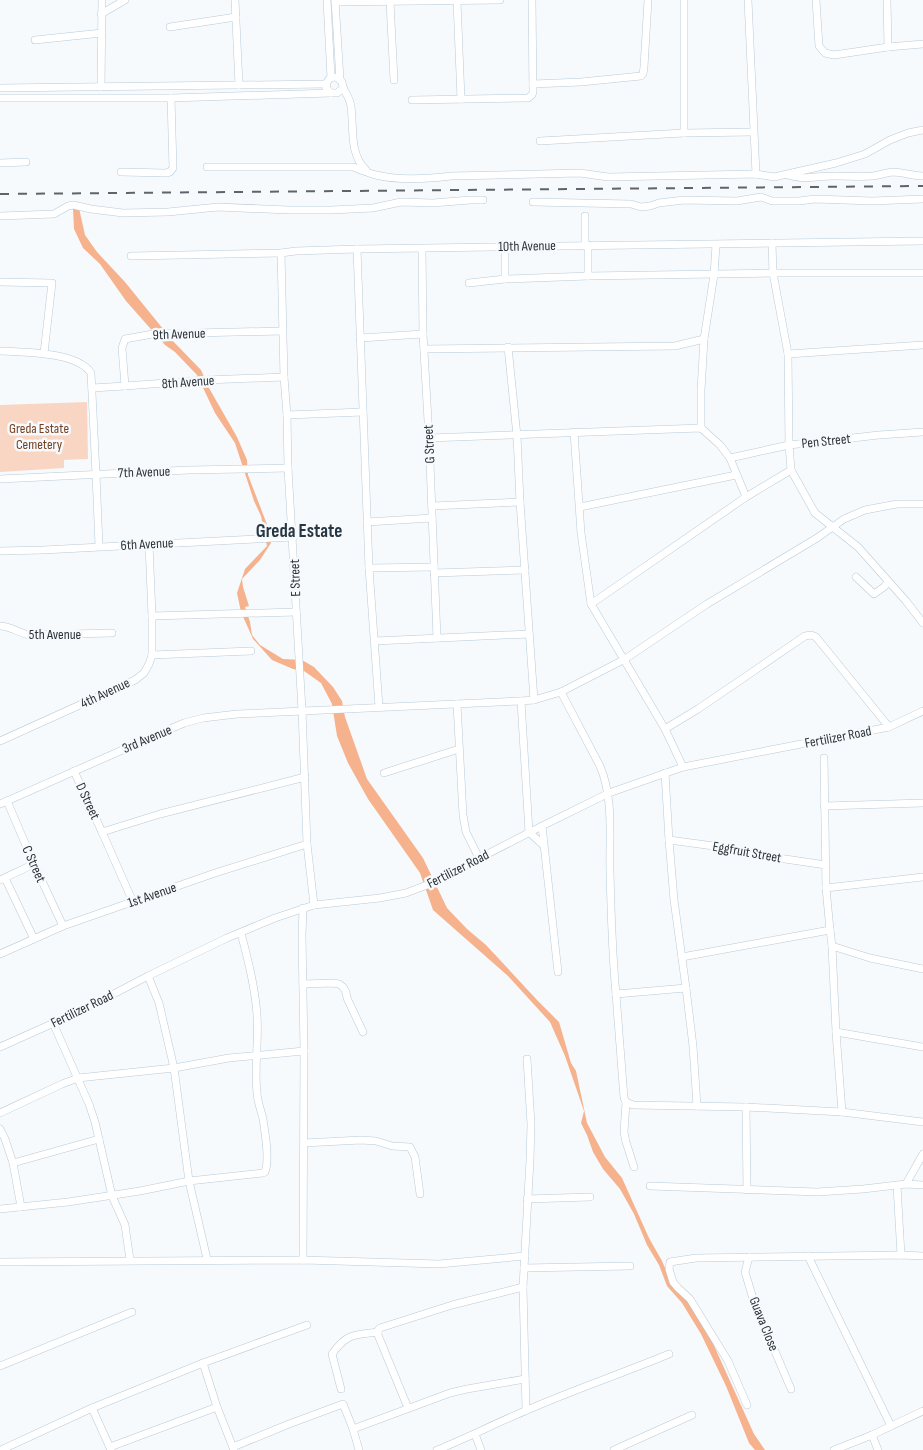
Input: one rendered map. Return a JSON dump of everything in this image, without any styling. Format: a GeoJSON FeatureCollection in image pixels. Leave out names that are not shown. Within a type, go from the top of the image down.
{"type":"FeatureCollection","features":[{"type":"Feature","properties":{"kind":"street"},"geometry":{"type":"LineString","coordinates":[[101,87],[102,0]]}},
{"type":"Feature","properties":{"kind":"street"},"geometry":{"type":"LineString","coordinates":[[102,14],[125,0]]}},
{"type":"Feature","properties":{"kind":"street"},"geometry":{"type":"LineString","coordinates":[[235,0],[239,85]]}},
{"type":"Feature","properties":{"kind":"street"},"geometry":{"type":"LineString","coordinates":[[327,0],[330,78],[326,84],[328,91],[331,93]]}},
{"type":"Feature","properties":{"kind":"street"},"geometry":{"type":"LineString","coordinates":[[368,172],[360,165],[352,135],[349,98],[342,88],[340,80],[335,1],[500,0]]}},
{"type":"Feature","properties":{"kind":"street"},"geometry":{"type":"LineString","coordinates":[[412,100],[528,98],[532,95],[532,0]]}},
{"type":"Feature","properties":{"kind":"street"},"geometry":{"type":"LineString","coordinates":[[533,84],[581,82],[640,76],[643,74],[648,0]]}},
{"type":"Feature","properties":{"kind":"street"},"geometry":{"type":"LineString","coordinates":[[684,0],[684,133]]}},
{"type":"Feature","properties":{"kind":"street"},"geometry":{"type":"LineString","coordinates":[[748,0],[756,174]]}},
{"type":"Feature","properties":{"kind":"street"},"geometry":{"type":"LineString","coordinates":[[816,0],[819,46],[825,54],[834,55],[923,44]]}},
{"type":"Feature","properties":{"kind":"street"},"geometry":{"type":"LineString","coordinates":[[887,0],[888,48]]}},
{"type":"Feature","properties":{"kind":"street"},"geometry":{"type":"LineString","coordinates":[[458,1],[461,99]]}},
{"type":"Feature","properties":{"kind":"street"},"geometry":{"type":"LineString","coordinates":[[390,2],[394,80]]}},
{"type":"Feature","properties":{"kind":"street"},"geometry":{"type":"LineString","coordinates":[[170,27],[236,17]]}},
{"type":"Feature","properties":{"kind":"street"},"geometry":{"type":"LineString","coordinates":[[35,40],[102,33]]}},
{"type":"Feature","properties":{"kind":"street"},"geometry":{"type":"LineString","coordinates":[[330,78],[338,78],[340,80]]}},
{"type":"Feature","properties":{"kind":"street"},"geometry":{"type":"LineString","coordinates":[[0,88],[326,84]]}},
{"type":"Feature","properties":{"kind":"street"},"geometry":{"type":"LineString","coordinates":[[0,98],[171,98],[337,93],[342,88]]}},
{"type":"Feature","properties":{"kind":"street"},"geometry":{"type":"LineString","coordinates":[[121,172],[166,173],[170,172],[173,168],[171,98]]}},
{"type":"Feature","properties":{"kind":"street"},"geometry":{"type":"LineString","coordinates":[[207,167],[353,167],[376,175],[414,179],[451,176],[580,173],[608,177],[756,174],[774,176],[787,175],[848,160],[865,154],[890,140],[923,130]]}},
{"type":"Feature","properties":{"kind":"street"},"geometry":{"type":"LineString","coordinates":[[540,141],[684,133],[753,132]]}},
{"type":"Feature","properties":{"kind":"street"},"geometry":{"type":"LineString","coordinates":[[0,163],[26,162]]}},
{"type":"Feature","properties":{"kind":"street"},"geometry":{"type":"LineString","coordinates":[[787,175],[798,178],[865,176],[901,172],[914,176],[923,176]]}},
{"type":"Feature","properties":{"kind":"street"},"geometry":{"type":"LineString","coordinates":[[533,202],[631,204],[641,207],[684,200],[737,201],[761,197],[772,201],[923,199]]}},
{"type":"Feature","properties":{"kind":"street"},"geometry":{"type":"LineString","coordinates":[[0,216],[54,214],[73,205],[123,213],[168,212],[218,207],[331,210],[373,208],[401,202],[432,203],[484,200]]}},
{"type":"Feature","properties":{"kind":"street"},"geometry":{"type":"LineString","coordinates":[[585,216],[588,276]]}},
{"type":"Feature","properties":{"kind":"street","name":"10th Avenue"},"geometry":{"type":"LineString","coordinates":[[131,256],[281,253],[357,249],[923,241]]}},
{"type":"Feature","properties":{"kind":"street"},"geometry":{"type":"LineString","coordinates":[[772,244],[773,273],[788,354],[791,470],[815,513],[858,547],[923,623]]}},
{"type":"Feature","properties":{"kind":"street"},"geometry":{"type":"LineString","coordinates":[[701,428],[704,339],[714,275],[716,245]]}},
{"type":"Feature","properties":{"kind":"street"},"geometry":{"type":"LineString","coordinates":[[505,247],[505,279]]}},
{"type":"Feature","properties":{"kind":"street"},"geometry":{"type":"LineString","coordinates":[[357,249],[369,568],[379,707]]}},
{"type":"Feature","properties":{"kind":"street","name":"G Street"},"geometry":{"type":"LineString","coordinates":[[422,249],[423,334],[437,638]]}},
{"type":"Feature","properties":{"kind":"street","name":"E Street"},"geometry":{"type":"LineString","coordinates":[[281,253],[284,378],[302,710],[307,844],[314,904]]}},
{"type":"Feature","properties":{"kind":"street"},"geometry":{"type":"LineString","coordinates":[[469,284],[505,279],[588,276],[773,273],[923,274]]}},
{"type":"Feature","properties":{"kind":"street"},"geometry":{"type":"LineString","coordinates":[[0,282],[52,283],[44,353]]}},
{"type":"Feature","properties":{"kind":"street","name":"9th Avenue"},"geometry":{"type":"LineString","coordinates":[[125,386],[122,348],[125,338],[153,334],[282,331]]}},
{"type":"Feature","properties":{"kind":"street"},"geometry":{"type":"LineString","coordinates":[[360,338],[423,334]]}},
{"type":"Feature","properties":{"kind":"street"},"geometry":{"type":"LineString","coordinates":[[424,348],[675,346],[704,339]]}},
{"type":"Feature","properties":{"kind":"street"},"geometry":{"type":"LineString","coordinates":[[788,354],[923,344]]}},
{"type":"Feature","properties":{"kind":"street"},"geometry":{"type":"LineString","coordinates":[[508,347],[517,436],[534,700]]}},
{"type":"Feature","properties":{"kind":"street"},"geometry":{"type":"LineString","coordinates":[[0,352],[44,353],[81,363],[91,373],[98,546]]}},
{"type":"Feature","properties":{"kind":"street","name":"8th Avenue"},"geometry":{"type":"LineString","coordinates":[[92,388],[206,380],[284,378]]}},
{"type":"Feature","properties":{"kind":"street"},"geometry":{"type":"LineString","coordinates":[[287,414],[364,412]]}},
{"type":"Feature","properties":{"kind":"street"},"geometry":{"type":"LineString","coordinates":[[429,438],[701,428],[730,458],[746,497]]}},
{"type":"Feature","properties":{"kind":"street"},"geometry":{"type":"LineString","coordinates":[[574,432],[583,552],[591,604],[665,729],[683,767]]}},
{"type":"Feature","properties":{"kind":"street","name":"Pen Street"},"geometry":{"type":"LineString","coordinates":[[730,458],[789,445],[923,432]]}},
{"type":"Feature","properties":{"kind":"street","name":"7th Avenue"},"geometry":{"type":"LineString","coordinates":[[0,479],[288,468]]}},
{"type":"Feature","properties":{"kind":"street"},"geometry":{"type":"LineString","coordinates":[[591,604],[746,497],[791,470]]}},
{"type":"Feature","properties":{"kind":"street"},"geometry":{"type":"LineString","coordinates":[[580,508],[736,475]]}},
{"type":"Feature","properties":{"kind":"street"},"geometry":{"type":"LineString","coordinates":[[432,506],[520,502]]}},
{"type":"Feature","properties":{"kind":"street","name":"3rd Avenue"},"geometry":{"type":"LineString","coordinates":[[3,802],[184,723],[203,718],[302,710],[521,701],[534,700],[562,692],[624,659],[707,604],[818,538],[844,519],[865,510],[897,504],[923,504]]}},
{"type":"Feature","properties":{"kind":"street"},"geometry":{"type":"LineString","coordinates":[[367,522],[432,518]]}},
{"type":"Feature","properties":{"kind":"street","name":"6th Avenue"},"geometry":{"type":"LineString","coordinates":[[0,551],[293,537]]}},
{"type":"Feature","properties":{"kind":"street","name":"4th Avenue"},"geometry":{"type":"LineString","coordinates":[[0,741],[135,680],[144,673],[152,655],[149,544]]}},
{"type":"Feature","properties":{"kind":"street"},"geometry":{"type":"LineString","coordinates":[[369,568],[525,570]]}},
{"type":"Feature","properties":{"kind":"street"},"geometry":{"type":"LineString","coordinates":[[856,577],[874,594],[888,582]]}},
{"type":"Feature","properties":{"kind":"street"},"geometry":{"type":"LineString","coordinates":[[152,616],[296,612]]}},
{"type":"Feature","properties":{"kind":"street","name":"5th Avenue"},"geometry":{"type":"LineString","coordinates":[[0,626],[30,635],[112,633]]}},
{"type":"Feature","properties":{"kind":"street"},"geometry":{"type":"LineString","coordinates":[[375,641],[529,634]]}},
{"type":"Feature","properties":{"kind":"street"},"geometry":{"type":"LineString","coordinates":[[665,729],[698,709],[805,636],[811,635],[816,637],[889,727]]}},
{"type":"Feature","properties":{"kind":"street"},"geometry":{"type":"LineString","coordinates":[[152,655],[251,651]]}},
{"type":"Feature","properties":{"kind":"street"},"geometry":{"type":"LineString","coordinates":[[562,692],[600,766],[609,793],[610,872],[616,994],[624,1098],[626,1102],[624,1132],[634,1168]]}},
{"type":"Feature","properties":{"kind":"street"},"geometry":{"type":"LineString","coordinates":[[521,701],[529,832],[543,845]]}},
{"type":"Feature","properties":{"kind":"street"},"geometry":{"type":"LineString","coordinates":[[457,704],[463,815],[466,832],[479,858]]}},
{"type":"Feature","properties":{"kind":"street","name":"Fertilizer Road"},"geometry":{"type":"LineString","coordinates":[[0,1047],[83,1010],[148,976],[241,932],[303,908],[314,904],[380,898],[406,893],[427,885],[609,793],[683,767],[889,727],[923,711]]}},
{"type":"Feature","properties":{"kind":"street"},"geometry":{"type":"LineString","coordinates":[[384,773],[459,749]]}},
{"type":"Feature","properties":{"kind":"street"},"geometry":{"type":"LineString","coordinates":[[824,758],[826,888],[832,946],[842,1112]]}},
{"type":"Feature","properties":{"kind":"street","name":"D Street"},"geometry":{"type":"LineString","coordinates":[[74,771],[133,902]]}},
{"type":"Feature","properties":{"kind":"street"},"geometry":{"type":"LineString","coordinates":[[666,773],[674,900],[693,1046],[697,1106]]}},
{"type":"Feature","properties":{"kind":"street"},"geometry":{"type":"LineString","coordinates":[[102,832],[160,814],[305,777]]}},
{"type":"Feature","properties":{"kind":"street","name":"C Street"},"geometry":{"type":"LineString","coordinates":[[3,802],[64,926]]}},
{"type":"Feature","properties":{"kind":"street"},"geometry":{"type":"LineString","coordinates":[[824,806],[923,803]]}},
{"type":"Feature","properties":{"kind":"street"},"geometry":{"type":"LineString","coordinates":[[542,826],[558,972]]}},
{"type":"Feature","properties":{"kind":"street","name":"Eggfruit Street"},"geometry":{"type":"LineString","coordinates":[[669,840],[826,865]]}},
{"type":"Feature","properties":{"kind":"street","name":"1st Avenue"},"geometry":{"type":"LineString","coordinates":[[0,954],[64,926],[214,873],[307,844]]}},
{"type":"Feature","properties":{"kind":"street"},"geometry":{"type":"LineString","coordinates":[[34,864],[2,879],[34,939]]}},
{"type":"Feature","properties":{"kind":"street"},"geometry":{"type":"LineString","coordinates":[[826,888],[923,877]]}},
{"type":"Feature","properties":{"kind":"street"},"geometry":{"type":"LineString","coordinates":[[303,908],[303,1260]]}},
{"type":"Feature","properties":{"kind":"street"},"geometry":{"type":"LineString","coordinates":[[682,957],[830,930]]}},
{"type":"Feature","properties":{"kind":"street"},"geometry":{"type":"LineString","coordinates":[[0,1209],[112,1196],[190,1181],[263,1173],[266,1170],[267,1157],[263,1118],[257,1093],[257,1014],[250,967],[241,932]]}},
{"type":"Feature","properties":{"kind":"street"},"geometry":{"type":"LineString","coordinates":[[832,946],[870,958],[923,969]]}},
{"type":"Feature","properties":{"kind":"street"},"geometry":{"type":"LineString","coordinates":[[148,976],[158,1003],[174,1068],[190,1181],[207,1260]]}},
{"type":"Feature","properties":{"kind":"street"},"geometry":{"type":"LineString","coordinates":[[303,984],[333,982],[343,987],[363,1032]]}},
{"type":"Feature","properties":{"kind":"street"},"geometry":{"type":"LineString","coordinates":[[616,994],[686,988]]}},
{"type":"Feature","properties":{"kind":"street"},"geometry":{"type":"LineString","coordinates":[[53,1023],[89,1104],[112,1196],[125,1225],[130,1260]]}},
{"type":"Feature","properties":{"kind":"street"},"geometry":{"type":"LineString","coordinates":[[836,1032],[923,1048]]}},
{"type":"Feature","properties":{"kind":"street"},"geometry":{"type":"LineString","coordinates":[[0,1113],[78,1078],[174,1068],[229,1058],[304,1051]]}},
{"type":"Feature","properties":{"kind":"street"},"geometry":{"type":"LineString","coordinates":[[526,1410],[523,1287],[531,1124],[527,1059]]}},
{"type":"Feature","properties":{"kind":"street"},"geometry":{"type":"LineString","coordinates":[[626,1102],[633,1105],[746,1107],[842,1112],[923,1122]]}},
{"type":"Feature","properties":{"kind":"street"},"geometry":{"type":"LineString","coordinates":[[746,1107],[747,1190]]}},
{"type":"Feature","properties":{"kind":"street"},"geometry":{"type":"LineString","coordinates":[[0,1129],[13,1163],[21,1207]]}},
{"type":"Feature","properties":{"kind":"street"},"geometry":{"type":"LineString","coordinates":[[13,1163],[99,1140]]}},
{"type":"Feature","properties":{"kind":"street"},"geometry":{"type":"LineString","coordinates":[[304,1143],[361,1140],[376,1141],[392,1146],[410,1147],[414,1157],[420,1194]]}},
{"type":"Feature","properties":{"kind":"street"},"geometry":{"type":"LineString","coordinates":[[906,1184],[923,1154]]}},
{"type":"Feature","properties":{"kind":"street"},"geometry":{"type":"LineString","coordinates":[[650,1186],[817,1192],[906,1184],[923,1185]]}},
{"type":"Feature","properties":{"kind":"street"},"geometry":{"type":"LineString","coordinates":[[897,1186],[901,1255]]}},
{"type":"Feature","properties":{"kind":"street"},"geometry":{"type":"LineString","coordinates":[[527,1200],[590,1197]]}},
{"type":"Feature","properties":{"kind":"street"},"geometry":{"type":"LineString","coordinates":[[0,1262],[303,1260],[439,1264],[525,1256]]}},
{"type":"Feature","properties":{"kind":"street"},"geometry":{"type":"LineString","coordinates":[[808,1256],[892,1426]]}},
{"type":"Feature","properties":{"kind":"street"},"geometry":{"type":"LineString","coordinates":[[747,1405],[728,1361],[690,1299],[673,1282],[668,1269],[670,1262],[696,1258],[923,1256]]}},
{"type":"Feature","properties":{"kind":"street","name":"Guava Close"},"geometry":{"type":"LineString","coordinates":[[749,1257],[745,1272],[754,1302],[791,1389]]}},
{"type":"Feature","properties":{"kind":"street"},"geometry":{"type":"LineString","coordinates":[[524,1268],[630,1266]]}},
{"type":"Feature","properties":{"kind":"street"},"geometry":{"type":"LineString","coordinates":[[341,1389],[332,1354],[340,1343],[347,1338],[378,1332],[380,1328],[452,1305],[523,1287]]}},
{"type":"Feature","properties":{"kind":"street"},"geometry":{"type":"LineString","coordinates":[[0,1366],[132,1312]]}},
{"type":"Feature","properties":{"kind":"street"},"geometry":{"type":"LineString","coordinates":[[1,1450],[92,1408],[203,1363],[307,1325]]}},
{"type":"Feature","properties":{"kind":"street"},"geometry":{"type":"LineString","coordinates":[[378,1332],[408,1408]]}},
{"type":"Feature","properties":{"kind":"street"},"geometry":{"type":"LineString","coordinates":[[437,1450],[526,1410],[669,1354]]}},
{"type":"Feature","properties":{"kind":"street"},"geometry":{"type":"LineString","coordinates":[[203,1363],[217,1407],[234,1448],[343,1404],[359,1450]]}},
{"type":"Feature","properties":{"kind":"street"},"geometry":{"type":"LineString","coordinates":[[353,1429],[450,1393],[525,1380]]}},
{"type":"Feature","properties":{"kind":"street"},"geometry":{"type":"LineString","coordinates":[[92,1408],[110,1448],[217,1407]]}},
{"type":"Feature","properties":{"kind":"street"},"geometry":{"type":"LineString","coordinates":[[834,1450],[923,1412]]}},
{"type":"Feature","properties":{"kind":"street"},"geometry":{"type":"LineString","coordinates":[[614,1450],[692,1415]]}},
{"type":"Feature","properties":{"kind":"street"},"geometry":{"type":"LineString","coordinates":[[475,1434],[481,1450]]}},
{"type":"Feature","properties":{"kind":"street"},"geometry":{"type":"LineString","coordinates":[[872,1435],[878,1450]]}},
{"type":"Feature","properties":{"kind":"green space","name":"Greda Estate Cemetery"},"geometry":{"type":"Polygon","coordinates":[[[87,402],[88,459],[64,460],[64,468],[0,472],[0,405],[87,402]]]}},
{"type":"Feature","properties":{"kind":"shaded area"},"geometry":{"type":"Polygon","coordinates":[[[79,208],[85,235],[97,252],[125,282],[172,340],[201,370],[237,437],[247,460],[248,475],[268,527],[271,543],[260,560],[242,579],[249,606],[245,607],[252,635],[260,645],[283,659],[302,660],[314,667],[333,687],[342,701],[345,717],[367,779],[423,858],[447,908],[486,945],[559,1022],[571,1063],[576,1071],[587,1123],[605,1157],[622,1178],[672,1284],[692,1307],[711,1339],[754,1434],[765,1450],[755,1450],[749,1443],[726,1386],[701,1334],[682,1303],[667,1286],[634,1214],[620,1189],[603,1169],[593,1152],[581,1123],[584,1111],[565,1056],[550,1022],[508,976],[433,910],[420,873],[368,799],[348,763],[337,736],[332,704],[321,683],[304,671],[293,669],[272,660],[253,639],[241,612],[237,593],[245,569],[267,546],[261,516],[254,501],[235,443],[215,413],[197,375],[175,352],[165,345],[126,301],[100,264],[83,248],[74,229],[73,209],[79,208]]]}},
{"type":"Feature","properties":{"kind":"railway"},"geometry":{"type":"LineString","coordinates":[[0,194],[923,186]]}},
{"type":"Feature","properties":{"kind":"district","name":"Greda Estate"},"geometry":{"type":"Point","coordinates":[299,531]}}]}
